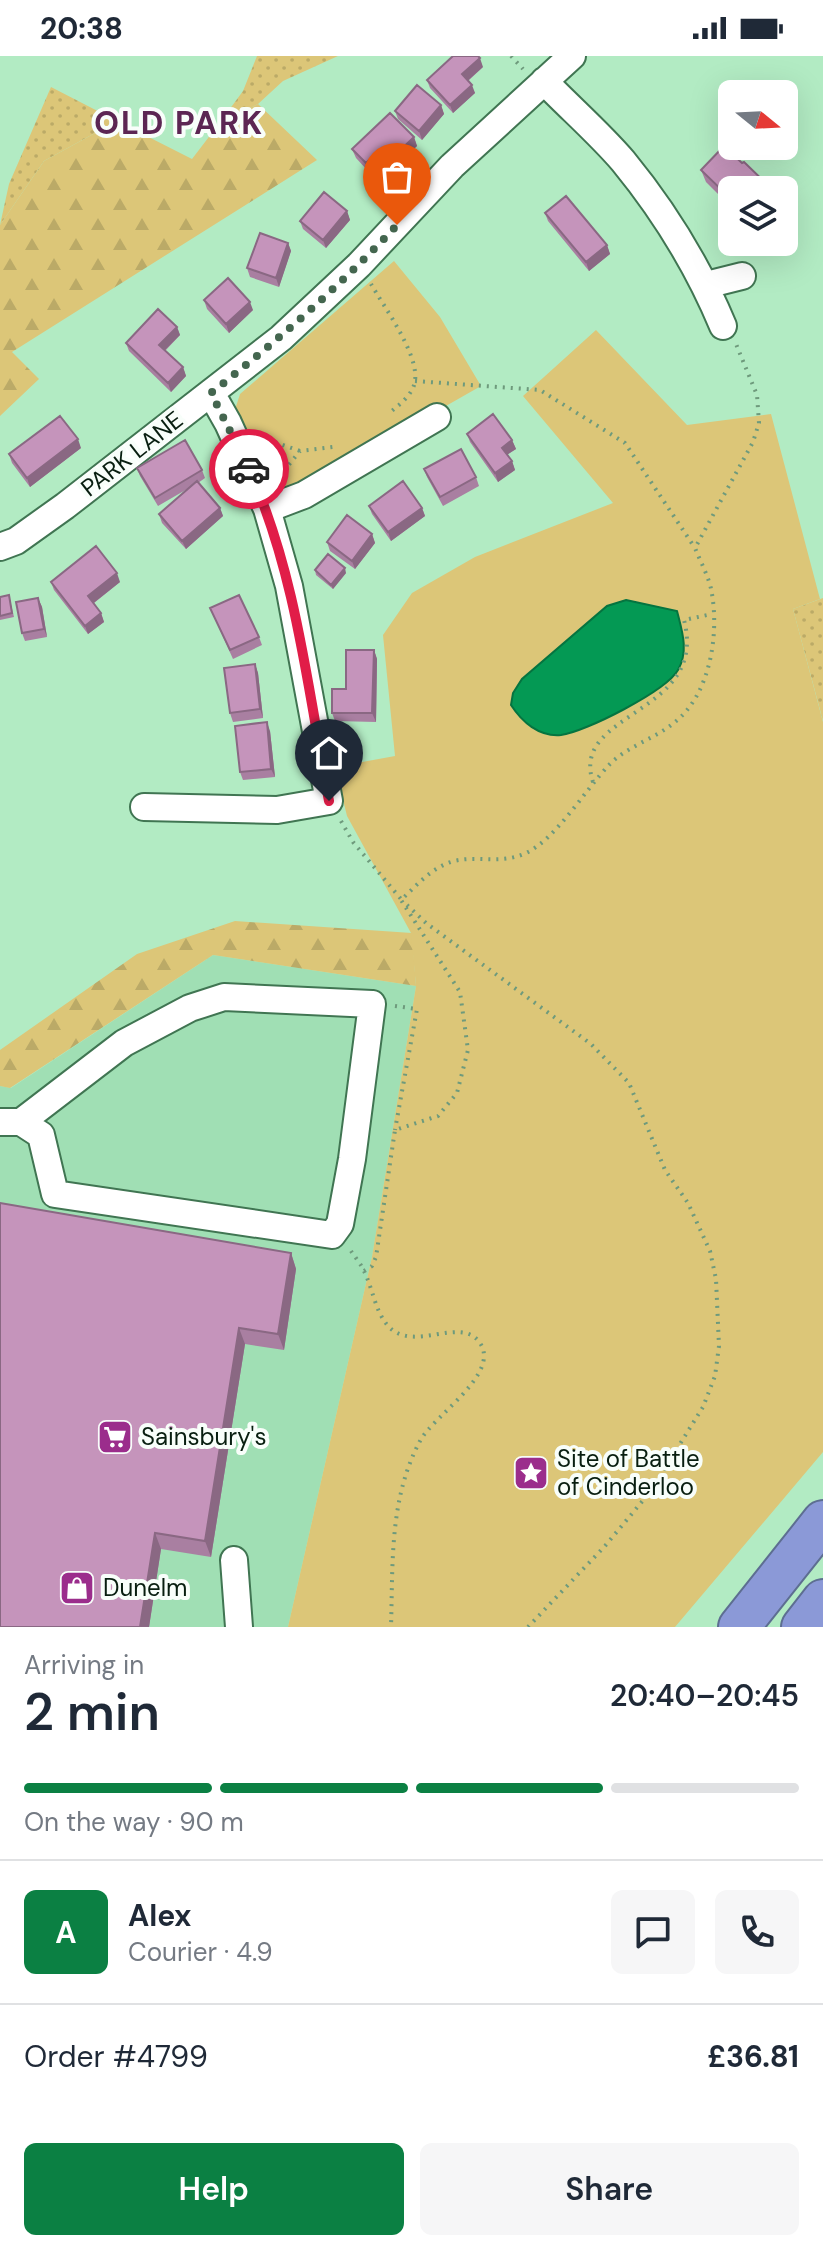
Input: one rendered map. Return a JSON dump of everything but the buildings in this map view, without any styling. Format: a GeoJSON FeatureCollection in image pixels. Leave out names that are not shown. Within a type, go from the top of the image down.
{"type":"FeatureCollection","features":[{"type":"Feature","properties":{"kind":"highway"},"geometry":{"type":"LineString","coordinates":[[742,1623],[823,1521]]}},
{"type":"Feature","properties":{"kind":"highway"},"geometry":{"type":"LineString","coordinates":[[802,1627],[823,1600]]}},
{"type":"Feature","properties":{"kind":"street","name":"PARK LANE"},"geometry":{"type":"LineString","coordinates":[[0,547],[16,541],[65,506],[281,338],[359,265],[452,166],[572,56]]}},
{"type":"Feature","properties":{"kind":"street"},"geometry":{"type":"LineString","coordinates":[[544,81],[621,159],[657,204],[706,285],[723,326]]}},
{"type":"Feature","properties":{"kind":"street"},"geometry":{"type":"LineString","coordinates":[[706,285],[742,276]]}},
{"type":"Feature","properties":{"kind":"street"},"geometry":{"type":"LineString","coordinates":[[144,807],[277,810],[329,801],[289,586],[267,509],[211,393]]}},
{"type":"Feature","properties":{"kind":"street"},"geometry":{"type":"LineString","coordinates":[[267,509],[304,495],[437,417]]}},
{"type":"Feature","properties":{"kind":"street"},"geometry":{"type":"LineString","coordinates":[[224,997],[372,1004],[352,1159],[340,1224],[332,1235],[55,1194],[41,1135],[11,1122],[124,1043],[190,1008],[224,997]]}},
{"type":"Feature","properties":{"kind":"street"},"geometry":{"type":"LineString","coordinates":[[234,1560],[239,1627]]}},
{"type":"Feature","properties":{"kind":"path"},"geometry":{"type":"LineString","coordinates":[[359,265],[402,338],[414,365],[415,381],[405,401],[381,420]]}},
{"type":"Feature","properties":{"kind":"path"},"geometry":{"type":"LineString","coordinates":[[695,548],[753,442],[759,423],[757,395],[740,349],[723,326]]}},
{"type":"Feature","properties":{"kind":"path"},"geometry":{"type":"LineString","coordinates":[[401,900],[429,873],[455,861],[501,861],[528,852],[560,823],[613,761],[675,723],[697,698],[714,632],[712,591],[695,548],[625,443],[540,390],[415,381]]}},
{"type":"Feature","properties":{"kind":"path"},"geometry":{"type":"LineString","coordinates":[[267,509],[278,479],[300,451],[327,449],[341,443]]}},
{"type":"Feature","properties":{"kind":"path"},"geometry":{"type":"LineString","coordinates":[[593,782],[589,771],[599,741],[672,684],[682,669],[688,654],[684,620],[713,613]]}},
{"type":"Feature","properties":{"kind":"path"},"geometry":{"type":"LineString","coordinates":[[329,801],[353,842],[401,900],[460,992],[468,1050],[457,1093],[438,1116],[395,1130]]}},
{"type":"Feature","properties":{"kind":"path"},"geometry":{"type":"LineString","coordinates":[[401,900],[426,923],[591,1044],[629,1083],[665,1170],[688,1203],[710,1251],[716,1279],[719,1346],[715,1376],[703,1407],[650,1492],[605,1546],[528,1627]]}},
{"type":"Feature","properties":{"kind":"path"},"geometry":{"type":"LineString","coordinates":[[364,1271],[372,1266],[376,1257],[417,1009],[372,1004]]}},
{"type":"Feature","properties":{"kind":"path"},"geometry":{"type":"LineString","coordinates":[[335,1231],[364,1271],[388,1326],[401,1335],[415,1338],[460,1332],[475,1337],[483,1347],[485,1361],[480,1374],[421,1437],[410,1461],[391,1547],[391,1627]]}},
{"type":"Feature","properties":{"kind":"shaded area"},"geometry":{"type":"Polygon","coordinates":[[[626,600],[677,611],[684,648],[681,663],[671,679],[605,719],[561,735],[538,731],[520,717],[511,705],[513,693],[522,679],[607,606],[626,600]]]}},
{"type":"Feature","properties":{"kind":"shaded area"},"geometry":{"type":"Polygon","coordinates":[[[213,955],[416,986],[372,1257],[288,1627],[0,1627],[0,1086],[11,1088],[213,955]]]}},
{"type":"Feature","properties":{"kind":"green space"},"geometry":{"type":"Polygon","coordinates":[[[257,56],[338,56],[283,81],[258,104],[218,125],[243,91],[257,56]]]}},
{"type":"Feature","properties":{"kind":"green space"},"geometry":{"type":"Polygon","coordinates":[[[51,87],[117,121],[44,161],[0,225],[9,184],[51,87]]]}},
{"type":"Feature","properties":{"kind":"green space"},"geometry":{"type":"Polygon","coordinates":[[[258,104],[317,160],[12,352],[39,379],[0,416],[0,225],[44,161],[117,121],[192,159],[218,125],[258,104]]]}},
{"type":"Feature","properties":{"kind":"green space"},"geometry":{"type":"Polygon","coordinates":[[[394,261],[440,317],[481,386],[300,489],[278,496],[232,419],[240,394],[394,261]]]}},
{"type":"Feature","properties":{"kind":"green space"},"geometry":{"type":"Polygon","coordinates":[[[596,330],[687,425],[771,414],[820,599],[793,609],[823,722],[823,1452],[675,1627],[288,1627],[372,1257],[416,986],[411,933],[347,816],[335,767],[395,756],[383,635],[412,593],[475,557],[613,503],[523,396],[596,330]]]}},
{"type":"Feature","properties":{"kind":"green space"},"geometry":{"type":"Polygon","coordinates":[[[823,598],[823,721],[793,609],[823,598]]]}},
{"type":"Feature","properties":{"kind":"green space"},"geometry":{"type":"Polygon","coordinates":[[[235,921],[412,933],[416,986],[213,955],[10,1088],[0,1086],[0,1050],[137,954],[235,921]]]}},
{"type":"Feature","properties":{"kind":"way so far"},"geometry":{"type":"LineString","coordinates":[[249,469],[211,393],[281,338],[397,225]]}},
{"type":"Feature","properties":{"kind":"place","name":"Sainsbury's"},"geometry":{"type":"Point","coordinates":[115,1437]}},
{"type":"Feature","properties":{"kind":"place","name":"Site of Battle of Cinderloo"},"geometry":{"type":"Point","coordinates":[531,1473]}},
{"type":"Feature","properties":{"kind":"place","name":"Dunelm"},"geometry":{"type":"Point","coordinates":[77,1588]}},
{"type":"Feature","properties":{"kind":"district","name":"OLD PARK"},"geometry":{"type":"Point","coordinates":[179,123]}},
{"type":"Feature","properties":{"kind":"route"},"geometry":{"type":"LineString","coordinates":[[249,469],[267,509],[289,586],[329,801]]}}]}
